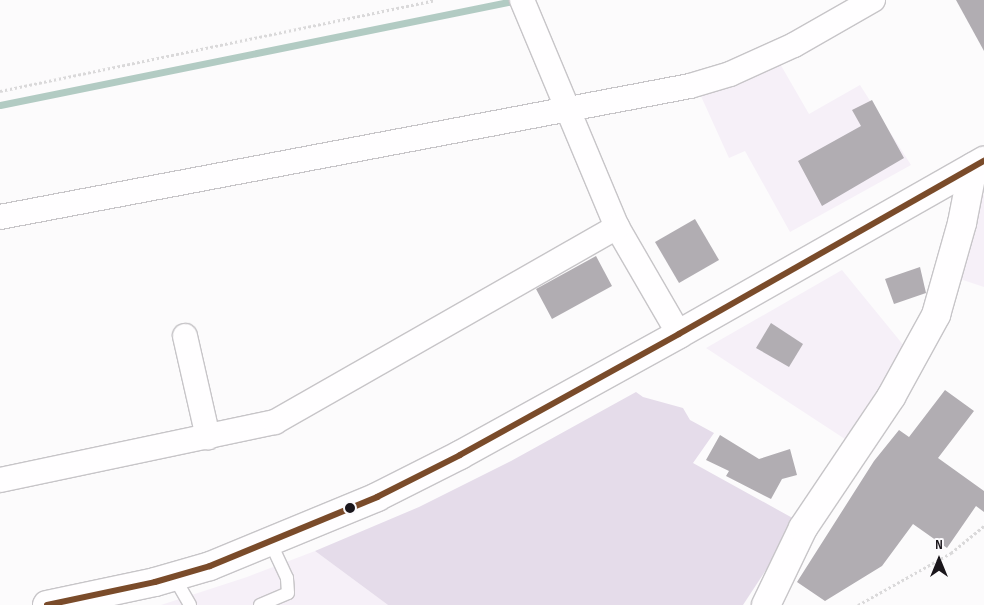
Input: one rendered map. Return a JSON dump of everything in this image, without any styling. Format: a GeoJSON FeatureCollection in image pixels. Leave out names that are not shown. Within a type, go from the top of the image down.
{"type":"FeatureCollection","features":[{"type":"Feature","properties":{"kind":"main road"},"geometry":{"type":"LineString","coordinates":[[47,605],[174,577],[270,542],[377,497],[460,455],[978,164]]}},
{"type":"Feature","properties":{"kind":"main road"},"geometry":{"type":"LineString","coordinates":[[766,605],[804,528],[891,397],[933,322],[978,164]]}},
{"type":"Feature","properties":{"kind":"street"},"geometry":{"type":"LineString","coordinates":[[522,0],[617,227],[678,334]]}},
{"type":"Feature","properties":{"kind":"street"},"geometry":{"type":"LineString","coordinates":[[0,217],[690,86],[730,74],[794,45],[873,0]]}},
{"type":"Feature","properties":{"kind":"street"},"geometry":{"type":"LineString","coordinates":[[0,480],[275,422],[617,227]]}},
{"type":"Feature","properties":{"kind":"street"},"geometry":{"type":"LineString","coordinates":[[185,336],[208,437]]}},
{"type":"Feature","properties":{"kind":"lane"},"geometry":{"type":"LineString","coordinates":[[260,605],[288,593],[287,578],[270,542]]}},
{"type":"Feature","properties":{"kind":"lane"},"geometry":{"type":"LineString","coordinates":[[174,577],[190,605]]}},
{"type":"Feature","properties":{"kind":"path"},"geometry":{"type":"LineString","coordinates":[[0,90],[434,0]]}},
{"type":"Feature","properties":{"kind":"path"},"geometry":{"type":"LineString","coordinates":[[858,605],[951,553],[984,526]]}},
{"type":"Feature","properties":{"kind":"shaded area"},"geometry":{"type":"Polygon","coordinates":[[[779,62],[809,114],[860,85],[911,165],[790,232],[745,151],[729,158],[700,94],[779,62]]]}},
{"type":"Feature","properties":{"kind":"shaded area"},"geometry":{"type":"Polygon","coordinates":[[[984,192],[984,287],[960,279],[984,192]]]}},
{"type":"Feature","properties":{"kind":"shaded area"},"geometry":{"type":"Polygon","coordinates":[[[842,270],[909,352],[848,441],[706,348],[842,270]]]}},
{"type":"Feature","properties":{"kind":"shaded area"},"geometry":{"type":"Polygon","coordinates":[[[636,392],[643,397],[683,408],[690,420],[714,433],[693,463],[798,521],[743,605],[388,605],[315,551],[419,507],[511,461],[636,392]]]}},
{"type":"Feature","properties":{"kind":"shaded area"},"geometry":{"type":"Polygon","coordinates":[[[315,551],[388,605],[161,605],[247,577],[315,551]]]}},
{"type":"Feature","properties":{"kind":"building"},"geometry":{"type":"Polygon","coordinates":[[[956,0],[984,0],[984,51],[956,0]]]}},
{"type":"Feature","properties":{"kind":"building"},"geometry":{"type":"Polygon","coordinates":[[[872,100],[904,158],[822,206],[798,161],[861,126],[852,110],[872,100]]]}},
{"type":"Feature","properties":{"kind":"building"},"geometry":{"type":"Polygon","coordinates":[[[695,219],[719,260],[679,283],[655,242],[695,219]]]}},
{"type":"Feature","properties":{"kind":"building"},"geometry":{"type":"Polygon","coordinates":[[[596,256],[612,286],[552,319],[536,289],[596,256]]]}},
{"type":"Feature","properties":{"kind":"building"},"geometry":{"type":"Polygon","coordinates":[[[920,267],[926,293],[894,304],[885,279],[920,267]]]}},
{"type":"Feature","properties":{"kind":"building"},"geometry":{"type":"Polygon","coordinates":[[[771,323],[803,344],[789,367],[756,348],[771,323]]]}},
{"type":"Feature","properties":{"kind":"building"},"geometry":{"type":"Polygon","coordinates":[[[945,390],[974,411],[938,458],[984,491],[984,512],[976,506],[947,548],[913,524],[882,566],[825,601],[797,582],[874,461],[899,430],[909,437],[945,390]]]}},
{"type":"Feature","properties":{"kind":"building"},"geometry":{"type":"Polygon","coordinates":[[[720,435],[759,459],[790,449],[797,475],[782,479],[771,499],[726,476],[729,471],[706,460],[720,435]]]}},
{"type":"Feature","properties":{"kind":"waterway"},"geometry":{"type":"LineString","coordinates":[[0,105],[518,0]]}},
{"type":"Feature","properties":{"kind":"transit line"},"geometry":{"type":"LineString","coordinates":[[47,605],[155,582],[210,566],[377,497],[460,455],[679,334],[984,161]]}}]}
